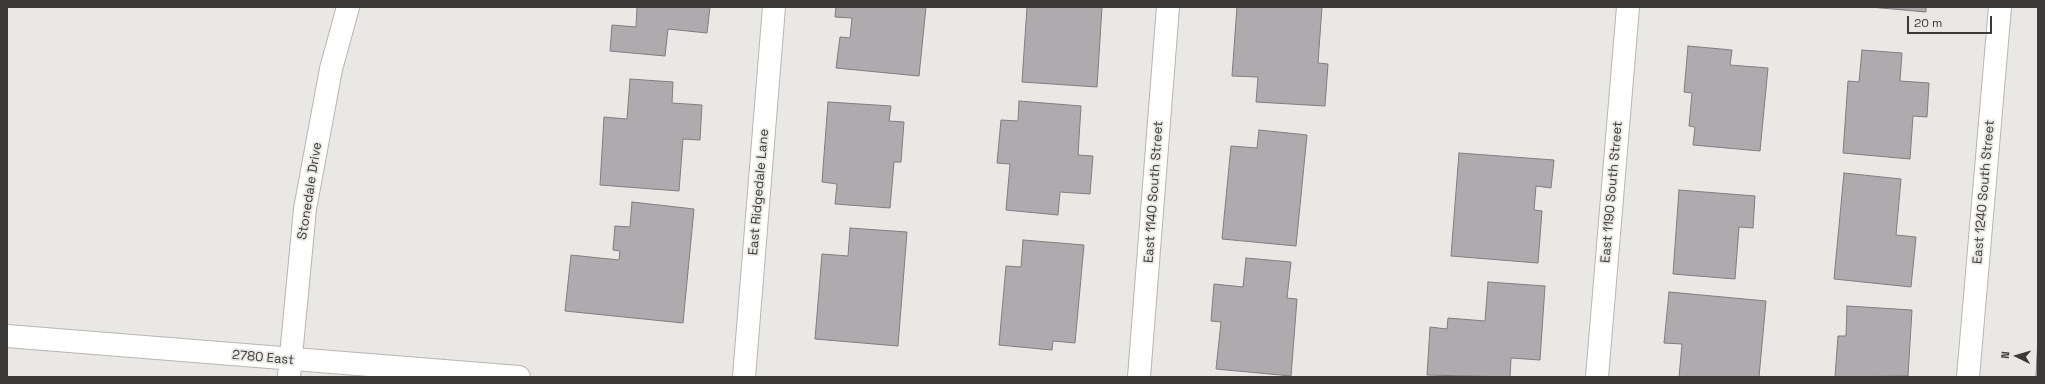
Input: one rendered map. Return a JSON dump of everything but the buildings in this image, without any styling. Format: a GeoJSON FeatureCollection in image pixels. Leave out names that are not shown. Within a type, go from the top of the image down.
{"type":"FeatureCollection","features":[{"type":"Feature","properties":{"kind":"street","name":"Stonedale Drive"},"geometry":{"type":"LineString","coordinates":[[290,369],[305,209],[331,69],[348,7]]}},
{"type":"Feature","properties":{"kind":"street","name":"East Ridgedale Lane"},"geometry":{"type":"LineString","coordinates":[[744,377],[774,7]]}},
{"type":"Feature","properties":{"kind":"street","name":"East 1140 South Street"},"geometry":{"type":"LineString","coordinates":[[1140,377],[1168,7]]}},
{"type":"Feature","properties":{"kind":"street","name":"East 1190 South Street"},"geometry":{"type":"LineString","coordinates":[[1597,377],[1628,7]]}},
{"type":"Feature","properties":{"kind":"street","name":"East 1240 South Street"},"geometry":{"type":"LineString","coordinates":[[1968,377],[2000,7]]}},
{"type":"Feature","properties":{"kind":"street","name":"2780 East"},"geometry":{"type":"LineString","coordinates":[[7,336],[290,369],[520,377]]}}]}
